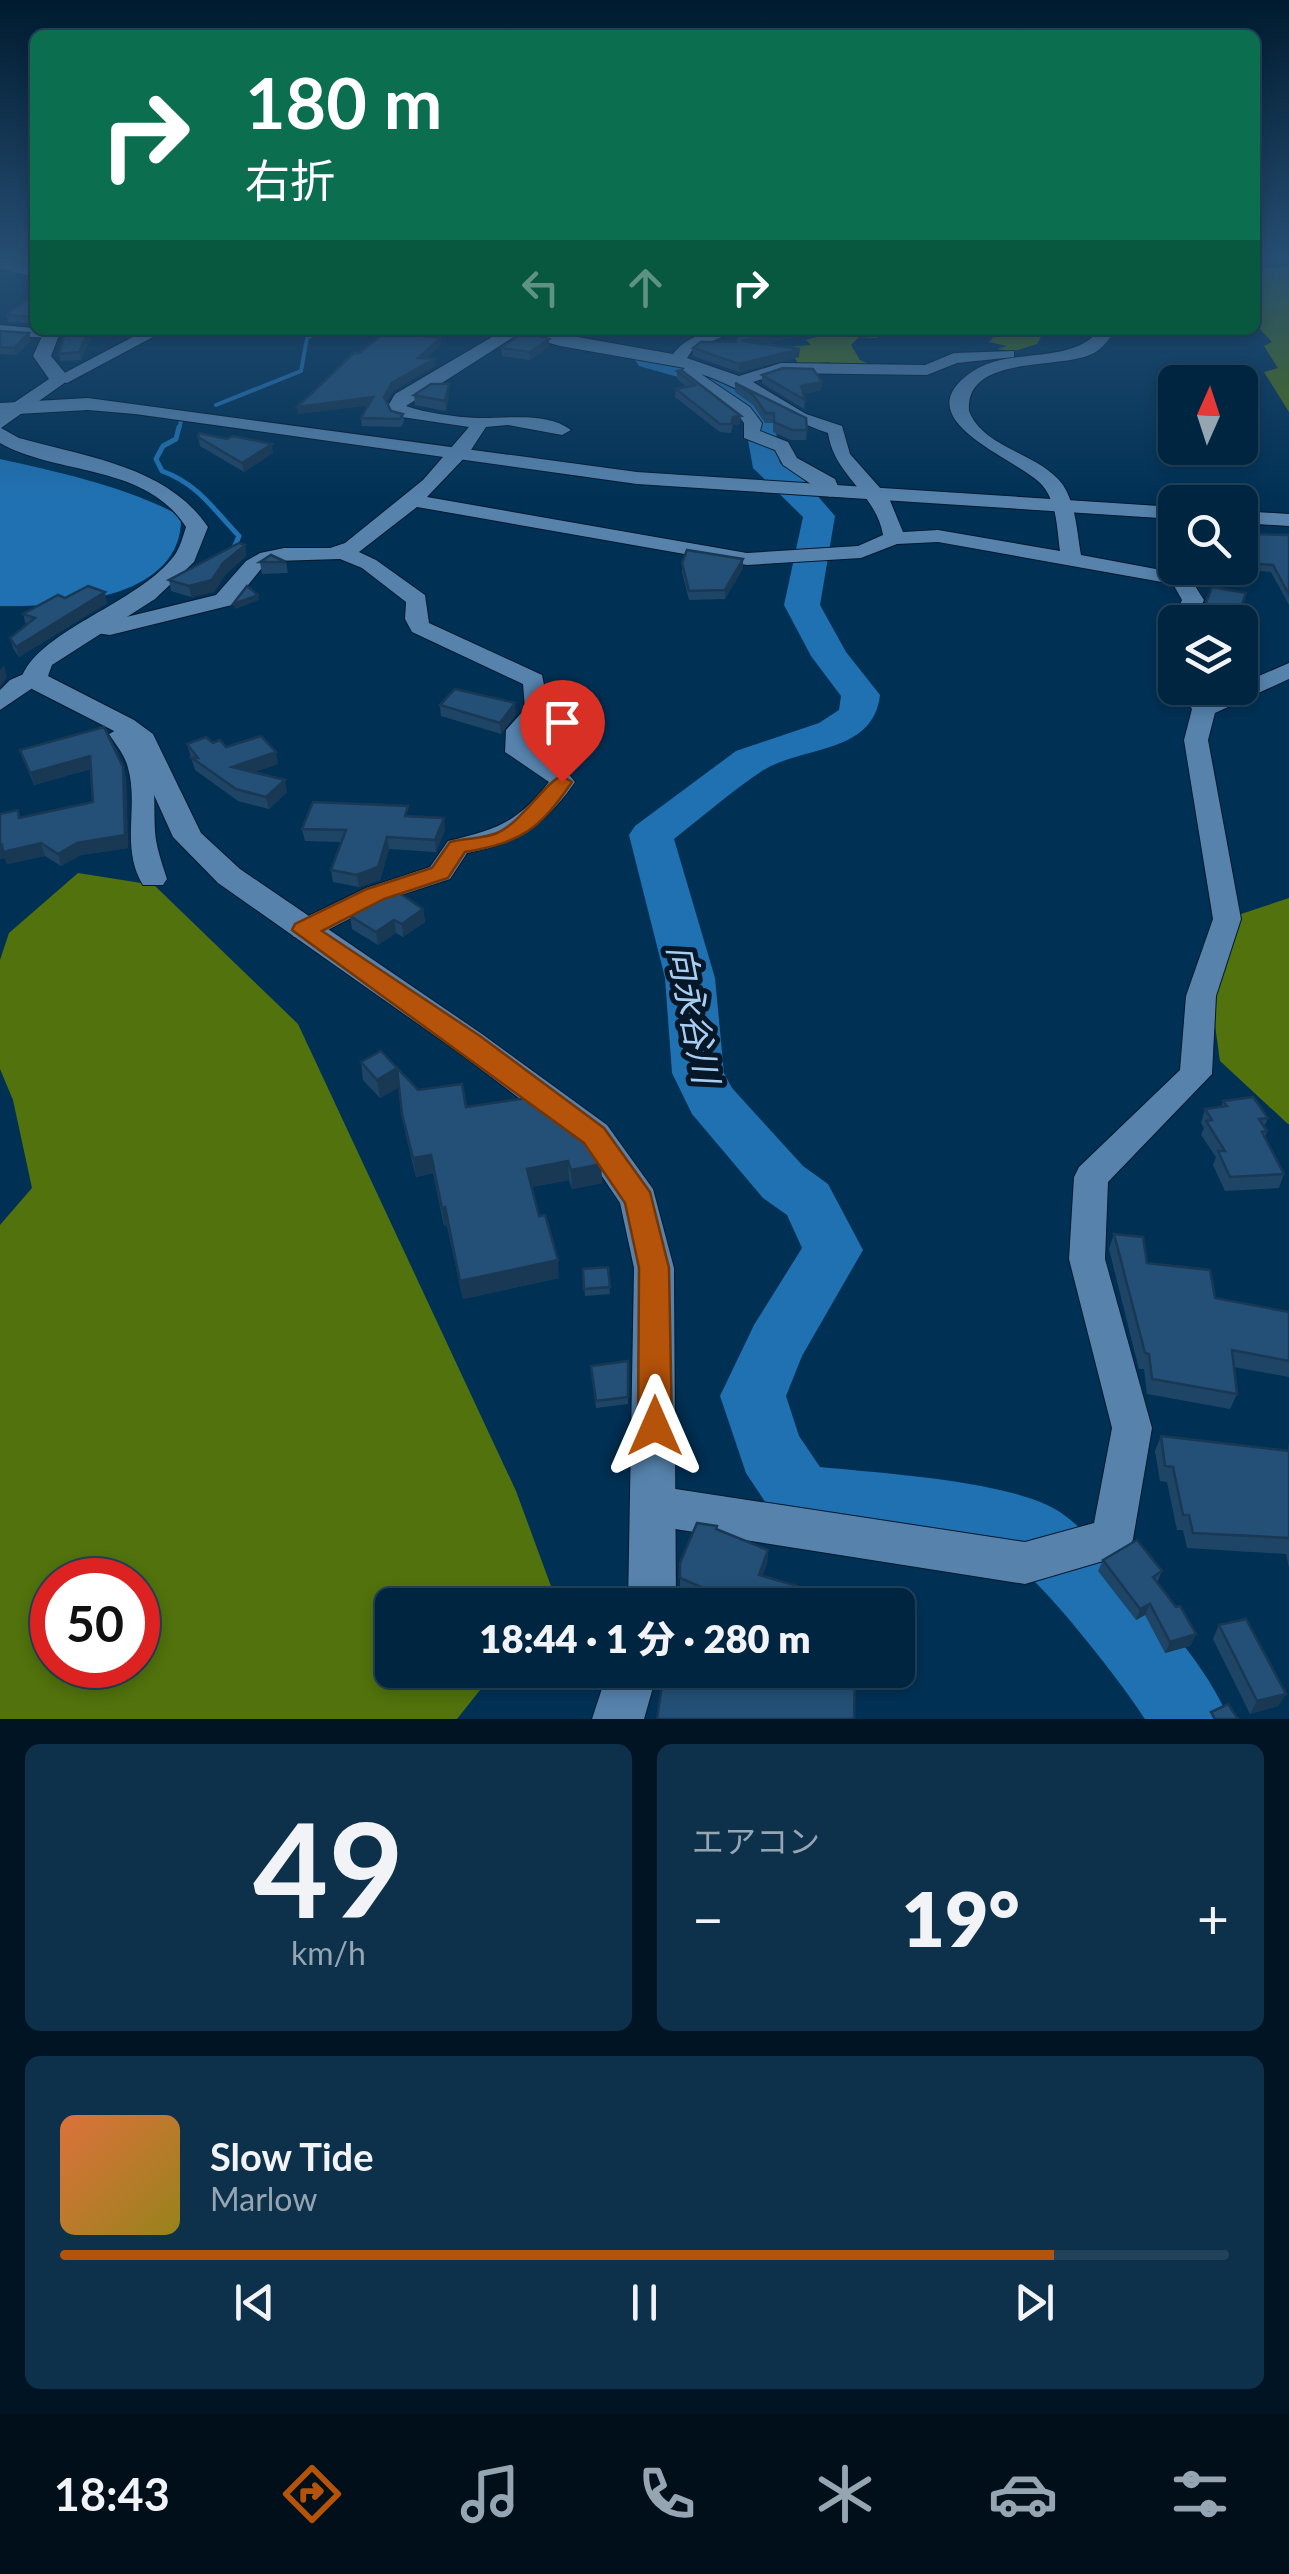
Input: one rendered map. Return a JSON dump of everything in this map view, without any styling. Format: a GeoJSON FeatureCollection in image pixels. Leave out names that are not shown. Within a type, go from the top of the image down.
{"type":"FeatureCollection","features":[{"type":"Feature","properties":{"kind":"main road"},"geometry":{"type":"LineString","coordinates":[[0,422],[61,379],[48,369],[42,356],[48,340]]}},
{"type":"Feature","properties":{"kind":"main road"},"geometry":{"type":"LineString","coordinates":[[6,416],[135,408],[618,476],[1158,512]]}},
{"type":"Feature","properties":{"kind":"main road"},"geometry":{"type":"LineString","coordinates":[[6,416],[12,442],[165,490],[191,512],[197,527],[186,556],[147,594],[41,661],[35,676],[41,684],[142,740],[188,838],[228,876],[470,1043],[594,1136],[639,1200],[654,1268],[653,1588]]}},
{"type":"Feature","properties":{"kind":"main road"},"geometry":{"type":"LineString","coordinates":[[1258,518],[1289,520]]}},
{"type":"Feature","properties":{"kind":"main road"},"geometry":{"type":"LineString","coordinates":[[618,1719],[627,1688]]}},
{"type":"Feature","properties":{"kind":"street"},"geometry":{"type":"LineString","coordinates":[[61,379],[138,340]]}},
{"type":"Feature","properties":{"kind":"street"},"geometry":{"type":"LineString","coordinates":[[501,340],[409,392],[396,406],[410,415],[476,423],[508,420],[562,430]]}},
{"type":"Feature","properties":{"kind":"street"},"geometry":{"type":"LineString","coordinates":[[554,340],[678,360],[739,381],[800,418],[836,430],[841,454],[878,494],[892,518],[894,538]]}},
{"type":"Feature","properties":{"kind":"street"},"geometry":{"type":"LineString","coordinates":[[678,360],[688,346],[704,340]]}},
{"type":"Feature","properties":{"kind":"street"},"geometry":{"type":"LineString","coordinates":[[1072,560],[1058,488],[1047,476],[970,430],[960,405],[965,387],[988,368],[1089,350],[1098,340]]}},
{"type":"Feature","properties":{"kind":"street"},"geometry":{"type":"LineString","coordinates":[[739,381],[781,368],[927,370],[954,358],[1089,350]]}},
{"type":"Feature","properties":{"kind":"street"},"geometry":{"type":"LineString","coordinates":[[702,368],[688,372],[744,411],[752,423],[750,434],[782,446],[790,461],[828,483],[826,491]]}},
{"type":"Feature","properties":{"kind":"street"},"geometry":{"type":"LineString","coordinates":[[343,552],[414,501],[460,454],[474,436],[476,423]]}},
{"type":"Feature","properties":{"kind":"street"},"geometry":{"type":"LineString","coordinates":[[414,501],[746,560],[861,552],[894,538],[938,536],[1181,579],[1193,600],[1191,605]]}},
{"type":"Feature","properties":{"kind":"street"},"geometry":{"type":"LineString","coordinates":[[97,627],[110,628],[224,600],[236,592],[247,570],[267,557],[343,552],[369,564],[417,600],[420,627],[534,680],[537,710],[518,730],[518,752],[554,772],[562,782],[541,810],[504,839],[458,847],[440,873],[376,894],[304,930]]}},
{"type":"Feature","properties":{"kind":"street"},"geometry":{"type":"LineString","coordinates":[[1258,679],[1289,670]]}},
{"type":"Feature","properties":{"kind":"street"},"geometry":{"type":"LineString","coordinates":[[0,703],[18,685],[35,676]]}},
{"type":"Feature","properties":{"kind":"street"},"geometry":{"type":"LineString","coordinates":[[656,1506],[1025,1564],[1112,1539],[1132,1428],[1087,1260],[1091,1177],[1196,1074],[1201,996],[1227,919],[1196,740],[1196,705]]}},
{"type":"Feature","properties":{"kind":"street"},"geometry":{"type":"LineString","coordinates":[[129,730],[121,734],[133,749],[146,783],[141,826],[153,879]]}},
{"type":"Feature","properties":{"kind":"green space"},"geometry":{"type":"Polygon","coordinates":[[[806,340],[856,340],[851,345],[860,360],[877,368],[838,367],[828,362],[799,365],[788,347],[811,345],[806,340]]]}},
{"type":"Feature","properties":{"kind":"green space"},"geometry":{"type":"Polygon","coordinates":[[[1039,340],[1014,351],[997,349],[1007,346],[989,342],[1039,340]]]}},
{"type":"Feature","properties":{"kind":"green space"},"geometry":{"type":"Polygon","coordinates":[[[1289,340],[1289,412],[1264,372],[1278,368],[1264,346],[1289,340]]]}},
{"type":"Feature","properties":{"kind":"green space"},"geometry":{"type":"Polygon","coordinates":[[[78,873],[154,885],[298,1024],[516,1491],[552,1588],[375,1588],[375,1688],[482,1688],[457,1719],[0,1719],[0,1225],[32,1188],[13,1100],[0,1069],[0,960],[9,933],[78,873]]]}},
{"type":"Feature","properties":{"kind":"green space"},"geometry":{"type":"Polygon","coordinates":[[[1289,898],[1288,1124],[1220,1061],[1213,1011],[1235,916],[1289,898]]]}},
{"type":"Feature","properties":{"kind":"water"},"geometry":{"type":"Polygon","coordinates":[[[0,459],[137,496],[181,516],[177,544],[163,566],[141,582],[114,593],[54,604],[0,606],[0,459]]]}},
{"type":"Feature","properties":{"kind":"building"},"geometry":{"type":"Polygon","coordinates":[[[0,340],[22,340],[14,348],[0,347],[0,340]]]}},
{"type":"Feature","properties":{"kind":"building"},"geometry":{"type":"Polygon","coordinates":[[[63,340],[84,340],[79,352],[59,354],[63,340]]]}},
{"type":"Feature","properties":{"kind":"building"},"geometry":{"type":"Polygon","coordinates":[[[375,340],[438,340],[418,358],[434,359],[392,383],[384,397],[391,411],[403,414],[400,419],[361,418],[373,397],[297,407],[354,353],[375,340]]]}},
{"type":"Feature","properties":{"kind":"building"},"geometry":{"type":"Polygon","coordinates":[[[512,340],[547,340],[530,352],[501,348],[512,340]]]}},
{"type":"Feature","properties":{"kind":"building"},"geometry":{"type":"Polygon","coordinates":[[[701,342],[800,349],[739,364],[693,348],[701,342]]]}},
{"type":"Feature","properties":{"kind":"building"},"geometry":{"type":"Polygon","coordinates":[[[783,368],[813,369],[822,382],[801,386],[805,400],[762,375],[783,368]]]}},
{"type":"Feature","properties":{"kind":"building"},"geometry":{"type":"Polygon","coordinates":[[[681,370],[741,416],[733,417],[731,424],[720,424],[676,389],[695,385],[677,371],[681,370]]]}},
{"type":"Feature","properties":{"kind":"building"},"geometry":{"type":"Polygon","coordinates":[[[735,383],[806,418],[807,430],[792,430],[774,422],[774,413],[766,413],[753,395],[735,383]]]}},
{"type":"Feature","properties":{"kind":"building"},"geometry":{"type":"Polygon","coordinates":[[[431,384],[449,384],[445,401],[414,395],[431,384]]]}},
{"type":"Feature","properties":{"kind":"building"},"geometry":{"type":"Polygon","coordinates":[[[199,433],[272,444],[242,463],[198,437],[199,433]]]}},
{"type":"Feature","properties":{"kind":"building"},"geometry":{"type":"Polygon","coordinates":[[[1258,534],[1289,535],[1289,595],[1273,565],[1258,564],[1258,534]]]}},
{"type":"Feature","properties":{"kind":"building"},"geometry":{"type":"Polygon","coordinates":[[[239,543],[245,545],[223,563],[212,580],[189,586],[169,580],[239,543]]]}},
{"type":"Feature","properties":{"kind":"building"},"geometry":{"type":"Polygon","coordinates":[[[687,550],[743,559],[725,590],[689,591],[682,563],[687,550]]]}},
{"type":"Feature","properties":{"kind":"building"},"geometry":{"type":"Polygon","coordinates":[[[271,555],[286,562],[260,562],[271,555]]]}},
{"type":"Feature","properties":{"kind":"building"},"geometry":{"type":"Polygon","coordinates":[[[88,586],[105,592],[16,647],[10,638],[35,618],[23,614],[58,595],[65,598],[88,586]]]}},
{"type":"Feature","properties":{"kind":"building"},"geometry":{"type":"Polygon","coordinates":[[[247,586],[258,595],[233,604],[247,586]]]}},
{"type":"Feature","properties":{"kind":"building"},"geometry":{"type":"Polygon","coordinates":[[[1212,587],[1246,593],[1242,605],[1205,605],[1212,587]]]}},
{"type":"Feature","properties":{"kind":"building"},"geometry":{"type":"Polygon","coordinates":[[[455,689],[515,703],[500,723],[440,705],[455,689]]]}},
{"type":"Feature","properties":{"kind":"building"},"geometry":{"type":"Polygon","coordinates":[[[104,727],[123,767],[125,835],[77,843],[58,854],[41,843],[3,852],[0,814],[18,810],[19,818],[93,802],[90,756],[30,773],[20,750],[104,727]]]}},
{"type":"Feature","properties":{"kind":"building"},"geometry":{"type":"Polygon","coordinates":[[[261,736],[276,752],[232,767],[285,780],[266,797],[236,789],[192,758],[198,758],[187,744],[206,737],[213,743],[220,740],[226,747],[261,736]]]}},
{"type":"Feature","properties":{"kind":"building"},"geometry":{"type":"Polygon","coordinates":[[[313,802],[408,806],[405,816],[444,818],[435,840],[387,837],[378,867],[357,875],[331,870],[346,830],[302,829],[313,802]]]}},
{"type":"Feature","properties":{"kind":"building"},"geometry":{"type":"Polygon","coordinates":[[[392,888],[423,909],[402,924],[394,920],[376,932],[350,916],[392,888]]]}},
{"type":"Feature","properties":{"kind":"building"},"geometry":{"type":"Polygon","coordinates":[[[381,1051],[418,1090],[462,1084],[466,1107],[534,1097],[541,1102],[544,1112],[552,1110],[567,1122],[570,1130],[578,1129],[601,1164],[571,1170],[568,1161],[527,1169],[539,1216],[545,1215],[558,1260],[460,1281],[431,1155],[413,1158],[402,1114],[397,1068],[377,1080],[361,1062],[381,1051]]]}},
{"type":"Feature","properties":{"kind":"building"},"geometry":{"type":"Polygon","coordinates":[[[1253,1097],[1268,1118],[1259,1119],[1267,1131],[1262,1132],[1284,1174],[1230,1177],[1218,1151],[1225,1151],[1206,1121],[1212,1120],[1205,1109],[1227,1106],[1223,1101],[1253,1097]]]}},
{"type":"Feature","properties":{"kind":"building"},"geometry":{"type":"Polygon","coordinates":[[[1114,1234],[1143,1237],[1147,1263],[1210,1270],[1215,1298],[1289,1312],[1289,1361],[1232,1350],[1237,1394],[1152,1379],[1149,1354],[1145,1353],[1114,1234]]]}},
{"type":"Feature","properties":{"kind":"building"},"geometry":{"type":"Polygon","coordinates":[[[608,1267],[610,1287],[584,1289],[583,1269],[608,1267]]]}},
{"type":"Feature","properties":{"kind":"building"},"geometry":{"type":"Polygon","coordinates":[[[628,1361],[628,1397],[596,1401],[591,1366],[628,1361]]]}},
{"type":"Feature","properties":{"kind":"building"},"geometry":{"type":"Polygon","coordinates":[[[1161,1436],[1289,1451],[1289,1538],[1193,1533],[1189,1515],[1183,1515],[1173,1467],[1165,1466],[1161,1436]]]}},
{"type":"Feature","properties":{"kind":"building"},"geometry":{"type":"Polygon","coordinates":[[[697,1523],[717,1526],[716,1529],[768,1550],[759,1575],[804,1588],[703,1588],[680,1578],[680,1563],[697,1523]]]}},
{"type":"Feature","properties":{"kind":"building"},"geometry":{"type":"Polygon","coordinates":[[[1137,1540],[1162,1571],[1153,1577],[1176,1607],[1180,1606],[1196,1634],[1170,1642],[1150,1604],[1140,1609],[1103,1560],[1137,1540]]]}},
{"type":"Feature","properties":{"kind":"building"},"geometry":{"type":"Polygon","coordinates":[[[1246,1619],[1286,1694],[1257,1701],[1219,1625],[1246,1619]]]}},
{"type":"Feature","properties":{"kind":"building"},"geometry":{"type":"Polygon","coordinates":[[[661,1688],[855,1688],[854,1719],[657,1719],[661,1688]]]}},
{"type":"Feature","properties":{"kind":"building"},"geometry":{"type":"Polygon","coordinates":[[[1228,1704],[1238,1719],[1215,1719],[1211,1712],[1228,1704]]]}},
{"type":"Feature","properties":{"kind":"waterway"},"geometry":{"type":"LineString","coordinates":[[216,405],[301,371],[307,340]]}},
{"type":"Feature","properties":{"kind":"waterway","name":"向永谷川"},"geometry":{"type":"LineString","coordinates":[[648,360],[712,379],[728,387],[752,409],[759,423],[768,468],[791,485],[819,516],[802,605],[830,656],[861,695],[858,715],[833,732],[751,760],[651,835],[690,978],[698,1073],[711,1100],[783,1182],[808,1200],[833,1250],[776,1344],[753,1396],[770,1451],[801,1497],[963,1516],[1034,1535],[1076,1575],[1159,1672],[1190,1719]]}},
{"type":"Feature","properties":{"kind":"waterway"},"geometry":{"type":"LineString","coordinates":[[179,429],[181,421]]}},
{"type":"Feature","properties":{"kind":"waterway"},"geometry":{"type":"LineString","coordinates":[[179,427],[176,439],[163,446],[156,459],[162,471],[195,490],[239,536],[233,550]]}},
{"type":"Feature","properties":{"kind":"route"},"geometry":{"type":"LineString","coordinates":[[562,782],[541,810],[504,839],[458,847],[440,873],[376,894],[304,930],[470,1043],[594,1136],[639,1200],[654,1268],[655,1426]]}}]}
